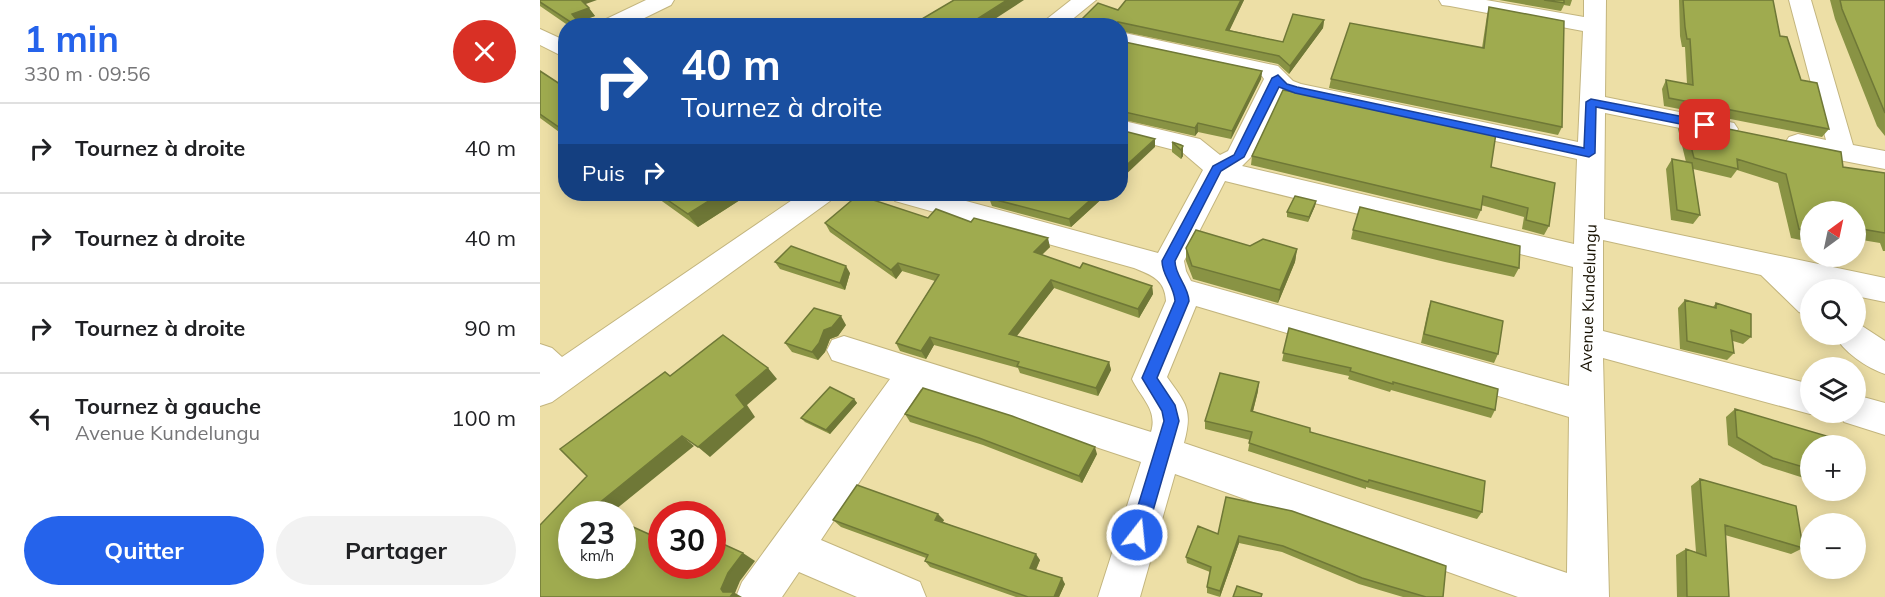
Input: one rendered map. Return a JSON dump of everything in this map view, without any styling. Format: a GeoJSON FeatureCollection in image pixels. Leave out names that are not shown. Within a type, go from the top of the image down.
{"type":"FeatureCollection","features":[{"type":"Feature","properties":{"kind":"street"},"geometry":{"type":"LineString","coordinates":[[626,18],[663,0]]}},
{"type":"Feature","properties":{"kind":"street"},"geometry":{"type":"LineString","coordinates":[[1062,18],[1085,0]]}},
{"type":"Feature","properties":{"kind":"street"},"geometry":{"type":"LineString","coordinates":[[1450,0],[1595,13]]}},
{"type":"Feature","properties":{"kind":"street"},"geometry":{"type":"LineString","coordinates":[[1800,0],[1842,152]]}},
{"type":"Feature","properties":{"kind":"street","name":"Avenue Kundelungu"},"geometry":{"type":"LineString","coordinates":[[1588,597],[1585,406],[1590,227],[1589,153],[1595,13]]}},
{"type":"Feature","properties":{"kind":"street"},"geometry":{"type":"LineString","coordinates":[[540,36],[558,46]]}},
{"type":"Feature","properties":{"kind":"street"},"geometry":{"type":"LineString","coordinates":[[1128,41],[1267,70],[1284,86],[1295,90],[1589,153]]}},
{"type":"Feature","properties":{"kind":"street"},"geometry":{"type":"LineString","coordinates":[[1119,597],[1172,416],[1149,378],[1182,301],[1169,261],[1217,169],[1238,157],[1278,78]]}},
{"type":"Feature","properties":{"kind":"street"},"geometry":{"type":"LineString","coordinates":[[1591,102],[1885,160]]}},
{"type":"Feature","properties":{"kind":"street"},"geometry":{"type":"LineString","coordinates":[[1128,130],[1191,145],[1200,150],[1217,169],[1588,259]]}},
{"type":"Feature","properties":{"kind":"street"},"geometry":{"type":"LineString","coordinates":[[547,375],[803,201]]}},
{"type":"Feature","properties":{"kind":"street"},"geometry":{"type":"LineString","coordinates":[[931,201],[1142,259],[1175,280],[1585,406]]}},
{"type":"Feature","properties":{"kind":"street"},"geometry":{"type":"LineString","coordinates":[[1590,227],[1885,290]]}},
{"type":"Feature","properties":{"kind":"street"},"geometry":{"type":"LineString","coordinates":[[1770,265],[1800,294]]}},
{"type":"Feature","properties":{"kind":"street"},"geometry":{"type":"LineString","coordinates":[[1586,339],[1800,396]]}},
{"type":"Feature","properties":{"kind":"street"},"geometry":{"type":"LineString","coordinates":[[1865,345],[1885,360]]}},
{"type":"Feature","properties":{"kind":"street"},"geometry":{"type":"LineString","coordinates":[[844,350],[1161,452],[1576,597]]}},
{"type":"Feature","properties":{"kind":"street"},"geometry":{"type":"LineString","coordinates":[[757,597],[914,372]]}},
{"type":"Feature","properties":{"kind":"street"},"geometry":{"type":"LineString","coordinates":[[1866,414],[1885,419]]}},
{"type":"Feature","properties":{"kind":"street"},"geometry":{"type":"LineString","coordinates":[[792,548],[904,597]]}},
{"type":"Feature","properties":{"kind":"building"},"geometry":{"type":"Polygon","coordinates":[[[540,0],[581,0],[589,8],[572,14],[575,18],[564,18],[540,0]]]}},
{"type":"Feature","properties":{"kind":"building"},"geometry":{"type":"Polygon","coordinates":[[[954,0],[1007,0],[979,18],[924,18],[954,0]]]}},
{"type":"Feature","properties":{"kind":"building"},"geometry":{"type":"Polygon","coordinates":[[[1126,0],[1241,0],[1226,30],[1283,42],[1293,14],[1324,20],[1290,66],[1279,56],[1128,24],[1128,18],[1083,18],[1098,3],[1118,10],[1126,0]]]}},
{"type":"Feature","properties":{"kind":"building"},"geometry":{"type":"Polygon","coordinates":[[[1544,0],[1564,0],[1564,3],[1544,0]]]}},
{"type":"Feature","properties":{"kind":"building"},"geometry":{"type":"Polygon","coordinates":[[[1683,0],[1773,0],[1780,36],[1787,37],[1801,80],[1817,83],[1829,129],[1669,98],[1666,80],[1693,85],[1690,39],[1687,39],[1683,0]]]}},
{"type":"Feature","properties":{"kind":"building"},"geometry":{"type":"Polygon","coordinates":[[[1840,0],[1885,0],[1885,113],[1842,9],[1840,0]]]}},
{"type":"Feature","properties":{"kind":"building"},"geometry":{"type":"Polygon","coordinates":[[[1489,7],[1564,21],[1562,127],[1331,79],[1350,23],[1484,48],[1489,7]]]}},
{"type":"Feature","properties":{"kind":"building"},"geometry":{"type":"Polygon","coordinates":[[[1128,43],[1262,71],[1232,131],[1198,123],[1195,128],[1128,113],[1128,43]]]}},
{"type":"Feature","properties":{"kind":"building"},"geometry":{"type":"Polygon","coordinates":[[[540,71],[558,83],[558,126],[540,114],[540,71]]]}},
{"type":"Feature","properties":{"kind":"building"},"geometry":{"type":"Polygon","coordinates":[[[1283,90],[1324,98],[1324,96],[1496,133],[1491,167],[1555,183],[1549,226],[1526,220],[1528,208],[1483,196],[1481,210],[1252,156],[1283,90]]]}},
{"type":"Feature","properties":{"kind":"building"},"geometry":{"type":"Polygon","coordinates":[[[1684,120],[1841,152],[1843,167],[1885,173],[1885,233],[1866,230],[1866,201],[1800,201],[1799,229],[1786,174],[1737,159],[1738,169],[1694,158],[1684,120]]]}},
{"type":"Feature","properties":{"kind":"building"},"geometry":{"type":"Polygon","coordinates":[[[1128,132],[1155,139],[1128,164],[1128,132]]]}},
{"type":"Feature","properties":{"kind":"building"},"geometry":{"type":"Polygon","coordinates":[[[1172,142],[1183,146],[1181,150],[1172,142]]]}},
{"type":"Feature","properties":{"kind":"building"},"geometry":{"type":"Polygon","coordinates":[[[1672,159],[1692,163],[1700,215],[1677,210],[1672,159]]]}},
{"type":"Feature","properties":{"kind":"building"},"geometry":{"type":"Polygon","coordinates":[[[1295,196],[1316,201],[1309,217],[1287,212],[1295,196]]]}},
{"type":"Feature","properties":{"kind":"building"},"geometry":{"type":"Polygon","coordinates":[[[669,201],[709,201],[688,214],[669,201]]]}},
{"type":"Feature","properties":{"kind":"building"},"geometry":{"type":"Polygon","coordinates":[[[851,201],[876,201],[928,218],[936,209],[971,222],[974,218],[1048,238],[1034,252],[1080,268],[1083,263],[1152,286],[1138,309],[1051,280],[1009,334],[1109,362],[1096,388],[1017,366],[1019,362],[930,337],[921,351],[896,343],[939,275],[898,263],[891,270],[825,223],[851,201]]]}},
{"type":"Feature","properties":{"kind":"building"},"geometry":{"type":"Polygon","coordinates":[[[1000,201],[1089,201],[1069,219],[1000,201]]]}},
{"type":"Feature","properties":{"kind":"building"},"geometry":{"type":"Polygon","coordinates":[[[1360,207],[1520,246],[1519,268],[1353,230],[1360,207]]]}},
{"type":"Feature","properties":{"kind":"building"},"geometry":{"type":"Polygon","coordinates":[[[1196,230],[1250,246],[1263,239],[1297,249],[1280,290],[1192,266],[1186,248],[1196,230]]]}},
{"type":"Feature","properties":{"kind":"building"},"geometry":{"type":"Polygon","coordinates":[[[791,246],[846,266],[840,283],[775,262],[791,246]]]}},
{"type":"Feature","properties":{"kind":"building"},"geometry":{"type":"Polygon","coordinates":[[[1685,300],[1716,308],[1716,303],[1751,314],[1751,337],[1731,330],[1734,353],[1687,341],[1685,300]]]}},
{"type":"Feature","properties":{"kind":"building"},"geometry":{"type":"Polygon","coordinates":[[[1431,301],[1503,321],[1498,354],[1424,334],[1431,301]]]}},
{"type":"Feature","properties":{"kind":"building"},"geometry":{"type":"Polygon","coordinates":[[[814,308],[841,316],[832,327],[824,330],[819,343],[812,352],[785,343],[814,308]]]}},
{"type":"Feature","properties":{"kind":"building"},"geometry":{"type":"Polygon","coordinates":[[[1289,328],[1498,389],[1495,410],[1393,382],[1393,384],[1350,371],[1351,368],[1283,353],[1289,328]]]}},
{"type":"Feature","properties":{"kind":"building"},"geometry":{"type":"Polygon","coordinates":[[[723,335],[768,368],[736,395],[745,407],[698,447],[682,436],[602,501],[563,501],[587,476],[560,449],[665,372],[670,376],[723,335]]]}},
{"type":"Feature","properties":{"kind":"building"},"geometry":{"type":"Polygon","coordinates":[[[1220,373],[1259,382],[1251,411],[1310,428],[1310,432],[1485,481],[1482,512],[1369,480],[1368,482],[1249,443],[1252,432],[1205,421],[1220,373]]]}},
{"type":"Feature","properties":{"kind":"building"},"geometry":{"type":"Polygon","coordinates":[[[830,387],[854,399],[826,430],[801,418],[830,387]]]}},
{"type":"Feature","properties":{"kind":"building"},"geometry":{"type":"Polygon","coordinates":[[[923,388],[1012,416],[1095,447],[1079,476],[979,438],[905,414],[923,388]]]}},
{"type":"Feature","properties":{"kind":"building"},"geometry":{"type":"Polygon","coordinates":[[[1735,409],[1823,435],[1800,435],[1800,466],[1773,458],[1737,437],[1735,409]]]}},
{"type":"Feature","properties":{"kind":"building"},"geometry":{"type":"Polygon","coordinates":[[[1700,479],[1796,506],[1800,547],[1725,525],[1729,597],[1687,597],[1686,549],[1706,556],[1700,479]]]}},
{"type":"Feature","properties":{"kind":"building"},"geometry":{"type":"Polygon","coordinates":[[[857,485],[938,514],[935,520],[1036,554],[1030,568],[1062,578],[1054,597],[1028,597],[925,561],[928,555],[833,520],[857,485]]]}},
{"type":"Feature","properties":{"kind":"building"},"geometry":{"type":"Polygon","coordinates":[[[1226,497],[1292,511],[1446,566],[1443,597],[1426,597],[1362,578],[1283,546],[1239,536],[1220,591],[1207,587],[1211,567],[1186,557],[1198,526],[1218,534],[1226,497]]]}},
{"type":"Feature","properties":{"kind":"building"},"geometry":{"type":"Polygon","coordinates":[[[558,506],[558,579],[636,579],[636,528],[648,534],[648,579],[725,579],[721,589],[723,592],[734,592],[730,597],[540,597],[540,525],[558,506]]]}},
{"type":"Feature","properties":{"kind":"building"},"geometry":{"type":"Polygon","coordinates":[[[726,545],[743,553],[726,578],[726,545]]]}},
{"type":"Feature","properties":{"kind":"building"},"geometry":{"type":"Polygon","coordinates":[[[1237,586],[1262,594],[1261,597],[1233,597],[1237,586]]]}},
{"type":"Feature","properties":{"kind":"route"},"geometry":{"type":"LineString","coordinates":[[1137,535],[1172,421],[1170,410],[1149,378],[1182,301],[1181,290],[1169,270],[1169,261],[1217,169],[1221,165],[1235,161],[1238,157],[1278,78],[1284,86],[1295,90],[1589,153],[1591,102],[1705,125]]}}]}
